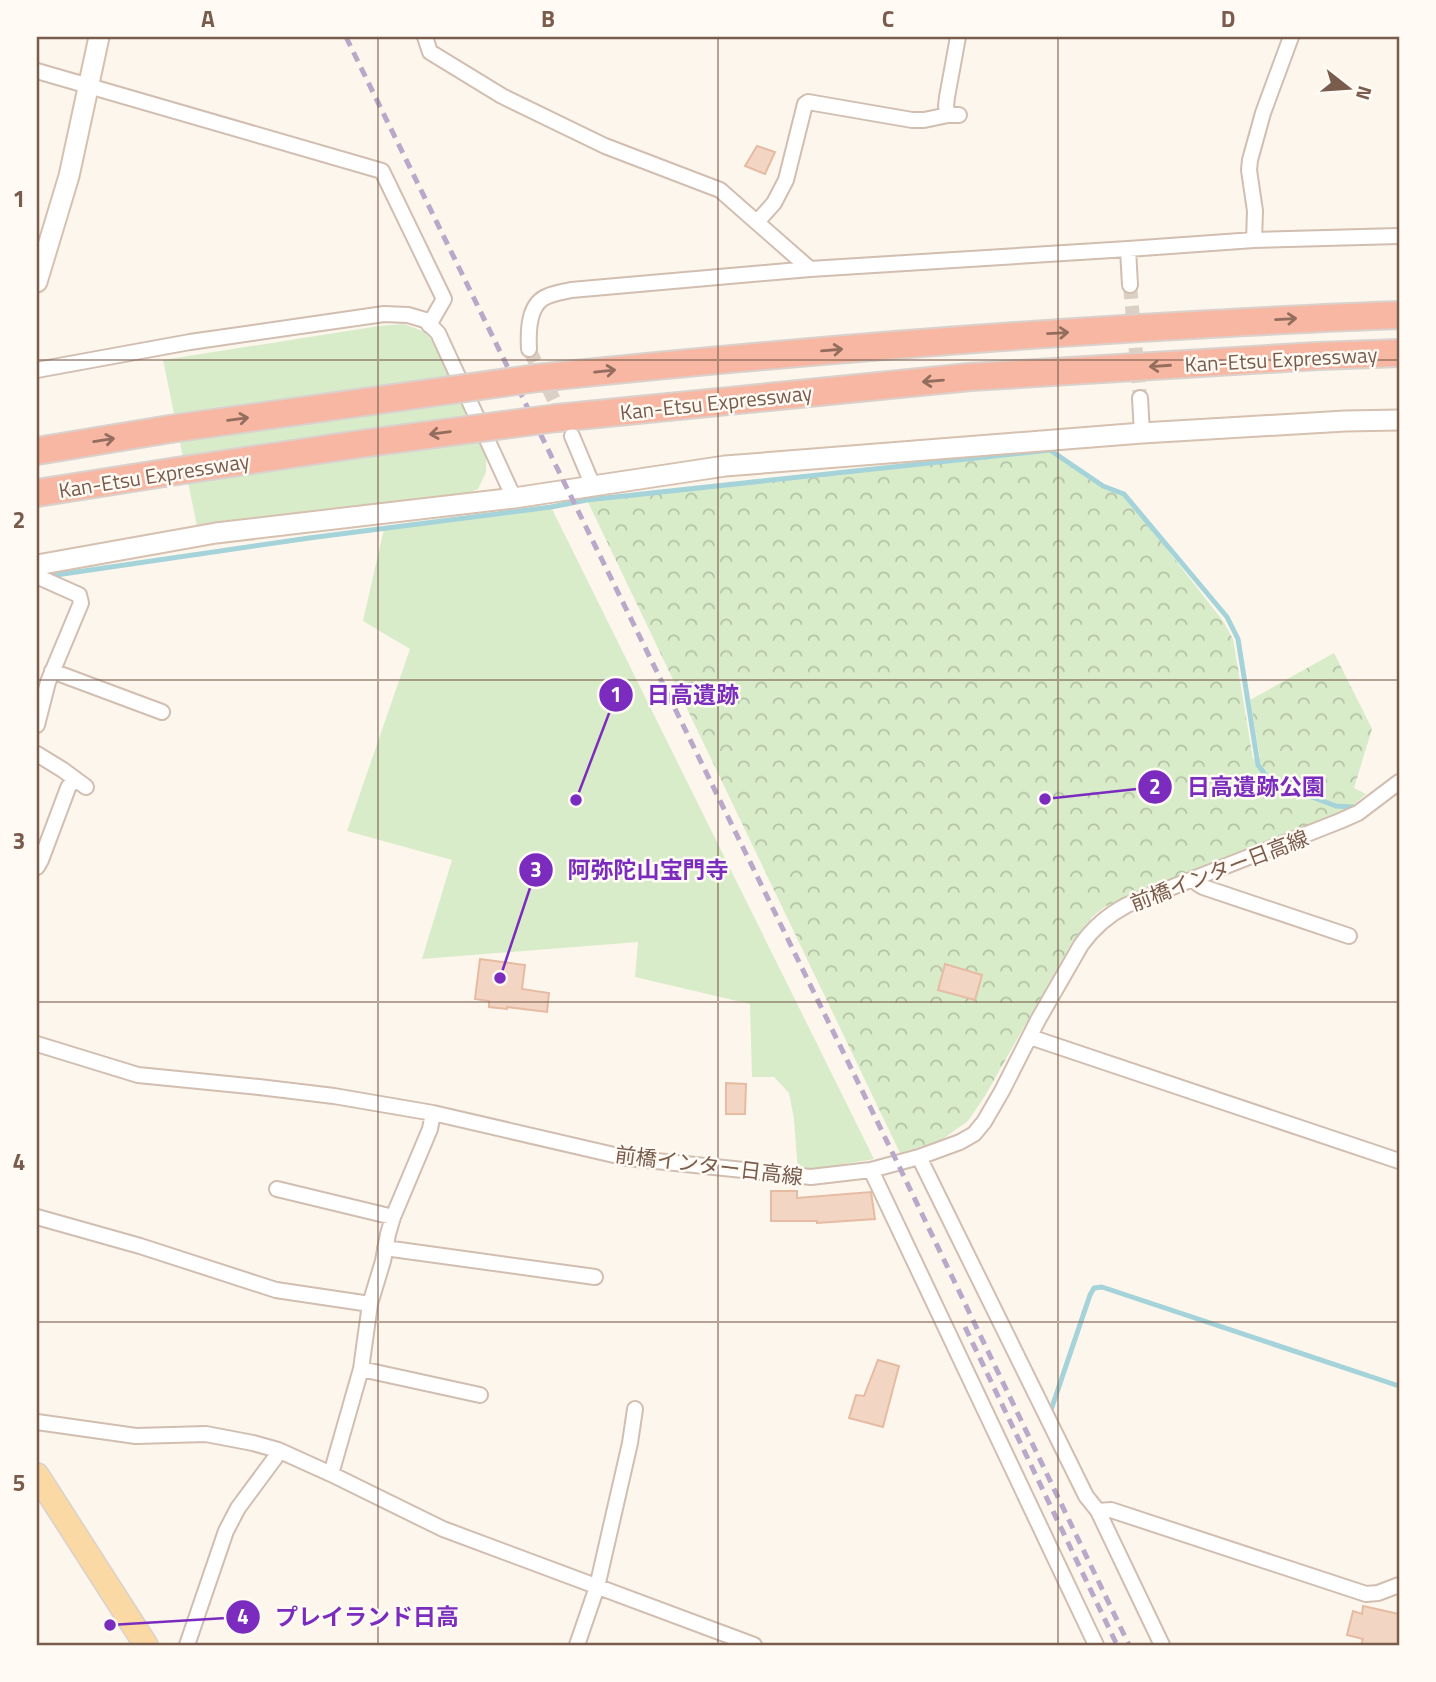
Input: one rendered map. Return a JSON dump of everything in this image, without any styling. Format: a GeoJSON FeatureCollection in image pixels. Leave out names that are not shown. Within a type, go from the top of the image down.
{"type":"FeatureCollection","features":[{"type":"Feature","properties":{"kind":"highway","name":"Kan-Etsu Expressway"},"geometry":{"type":"LineString","coordinates":[[37,451],[170,429],[537,378],[723,359],[968,338],[1318,317],[1399,315]]}},
{"type":"Feature","properties":{"kind":"highway","name":"Kan-Etsu Expressway"},"geometry":{"type":"LineString","coordinates":[[37,493],[360,444],[564,427],[970,377],[1318,356],[1399,354]]}},
{"type":"Feature","properties":{"kind":"main road"},"geometry":{"type":"LineString","coordinates":[[37,1475],[146,1645]]}},
{"type":"Feature","properties":{"kind":"street"},"geometry":{"type":"LineString","coordinates":[[37,282],[43,242],[69,176],[99,37]]}},
{"type":"Feature","properties":{"kind":"street"},"geometry":{"type":"LineString","coordinates":[[425,37],[430,52],[502,96],[605,146],[720,190],[810,269]]}},
{"type":"Feature","properties":{"kind":"street"},"geometry":{"type":"LineString","coordinates":[[757,222],[774,203],[786,180],[805,104],[808,102],[912,120],[954,115],[946,106],[958,37]]}},
{"type":"Feature","properties":{"kind":"street"},"geometry":{"type":"LineString","coordinates":[[1254,240],[1255,211],[1250,160],[1263,113],[1291,37]]}},
{"type":"Feature","properties":{"kind":"street"},"geometry":{"type":"LineString","coordinates":[[37,71],[382,171],[444,299],[429,325]]}},
{"type":"Feature","properties":{"kind":"street"},"geometry":{"type":"LineString","coordinates":[[529,349],[531,316],[539,301],[547,296],[571,290],[810,269],[1254,240],[1399,236]]}},
{"type":"Feature","properties":{"kind":"street"},"geometry":{"type":"LineString","coordinates":[[1128,249],[1130,285]]}},
{"type":"Feature","properties":{"kind":"street"},"geometry":{"type":"LineString","coordinates":[[37,370],[190,342],[384,314],[408,315],[425,320],[438,333],[514,498]]}},
{"type":"Feature","properties":{"kind":"street"},"geometry":{"type":"LineString","coordinates":[[1140,398],[1143,433]]}},
{"type":"Feature","properties":{"kind":"street"},"geometry":{"type":"LineString","coordinates":[[37,725],[52,671],[68,637],[81,599],[79,594],[43,579],[37,565],[216,533],[514,498],[725,466],[1143,433],[1399,420]]}},
{"type":"Feature","properties":{"kind":"street"},"geometry":{"type":"LineString","coordinates":[[564,427],[593,486]]}},
{"type":"Feature","properties":{"kind":"street"},"geometry":{"type":"LineString","coordinates":[[52,671],[162,712]]}},
{"type":"Feature","properties":{"kind":"street"},"geometry":{"type":"LineString","coordinates":[[37,754],[80,783],[68,788],[37,867]]}},
{"type":"Feature","properties":{"kind":"street","name":"前橋インター日高線"},"geometry":{"type":"LineString","coordinates":[[37,1044],[138,1075],[334,1096],[433,1113],[627,1158],[801,1177],[871,1170],[960,1142],[979,1129],[1081,945],[1097,925],[1127,905],[1358,813],[1397,787]]}},
{"type":"Feature","properties":{"kind":"street"},"geometry":{"type":"LineString","coordinates":[[1194,878],[1203,887],[1349,936]]}},
{"type":"Feature","properties":{"kind":"street"},"geometry":{"type":"LineString","coordinates":[[1030,1037],[1399,1161]]}},
{"type":"Feature","properties":{"kind":"street"},"geometry":{"type":"LineString","coordinates":[[331,1474],[361,1368],[370,1304],[393,1217],[423,1145],[433,1113]]}},
{"type":"Feature","properties":{"kind":"street"},"geometry":{"type":"LineString","coordinates":[[919,1157],[1086,1496],[1098,1511],[1162,1645]]}},
{"type":"Feature","properties":{"kind":"street"},"geometry":{"type":"LineString","coordinates":[[871,1170],[1096,1645]]}},
{"type":"Feature","properties":{"kind":"street"},"geometry":{"type":"LineString","coordinates":[[277,1189],[393,1217]]}},
{"type":"Feature","properties":{"kind":"street"},"geometry":{"type":"LineString","coordinates":[[37,1217],[140,1246],[276,1290],[370,1304]]}},
{"type":"Feature","properties":{"kind":"street"},"geometry":{"type":"LineString","coordinates":[[385,1248],[595,1277]]}},
{"type":"Feature","properties":{"kind":"street"},"geometry":{"type":"LineString","coordinates":[[361,1368],[480,1395]]}},
{"type":"Feature","properties":{"kind":"street"},"geometry":{"type":"LineString","coordinates":[[577,1645],[597,1587],[631,1443],[635,1409]]}},
{"type":"Feature","properties":{"kind":"street"},"geometry":{"type":"LineString","coordinates":[[37,1422],[136,1436],[206,1434],[278,1450],[443,1529],[754,1645]]}},
{"type":"Feature","properties":{"kind":"street"},"geometry":{"type":"LineString","coordinates":[[187,1645],[226,1531],[238,1508],[278,1450]]}},
{"type":"Feature","properties":{"kind":"street"},"geometry":{"type":"LineString","coordinates":[[1098,1511],[1111,1510],[1366,1594],[1378,1593],[1399,1585]]}},
{"type":"Feature","properties":{"kind":"green space"},"geometry":{"type":"Polygon","coordinates":[[[404,324],[425,332],[438,349],[486,455],[486,472],[478,489],[462,495],[197,526],[163,360],[404,324]]]}},
{"type":"Feature","properties":{"kind":"green space"},"geometry":{"type":"Polygon","coordinates":[[[1050,450],[1103,486],[1124,494],[1223,621],[1233,639],[1253,759],[1260,758],[1250,700],[1334,653],[1372,729],[1354,788],[1366,794],[1344,813],[1106,906],[1092,917],[1072,942],[985,1096],[968,1121],[940,1141],[900,1153],[587,500],[1050,450]]]}},
{"type":"Feature","properties":{"kind":"green space"},"geometry":{"type":"Polygon","coordinates":[[[551,507],[874,1159],[798,1172],[789,1093],[774,1077],[752,1077],[750,1004],[635,977],[638,942],[422,959],[452,860],[347,831],[410,649],[363,621],[384,529],[551,507]]]}},
{"type":"Feature","properties":{"kind":"building"},"geometry":{"type":"Polygon","coordinates":[[[757,146],[775,152],[765,174],[745,166],[757,146]]]}},
{"type":"Feature","properties":{"kind":"building"},"geometry":{"type":"Polygon","coordinates":[[[480,959],[525,965],[522,989],[549,993],[547,1012],[489,1007],[489,1001],[475,999],[480,959]]]}},
{"type":"Feature","properties":{"kind":"building"},"geometry":{"type":"Polygon","coordinates":[[[945,964],[982,975],[975,1000],[938,990],[945,964]]]}},
{"type":"Feature","properties":{"kind":"building"},"geometry":{"type":"Polygon","coordinates":[[[726,1083],[746,1084],[745,1114],[726,1114],[726,1083]]]}},
{"type":"Feature","properties":{"kind":"building"},"geometry":{"type":"Polygon","coordinates":[[[771,1191],[797,1191],[797,1198],[871,1192],[875,1219],[817,1223],[771,1221],[771,1191]]]}},
{"type":"Feature","properties":{"kind":"building"},"geometry":{"type":"Polygon","coordinates":[[[878,1360],[899,1366],[883,1427],[849,1418],[856,1395],[864,1396],[878,1360]]]}},
{"type":"Feature","properties":{"kind":"building"},"geometry":{"type":"Polygon","coordinates":[[[1363,1606],[1399,1614],[1399,1645],[1361,1645],[1363,1639],[1347,1635],[1353,1611],[1362,1614],[1363,1606]]]}},
{"type":"Feature","properties":{"kind":"waterway"},"geometry":{"type":"LineString","coordinates":[[49,576],[587,500],[1050,450],[1103,486],[1124,494],[1227,617],[1238,639],[1258,765],[1271,782],[1336,806],[1353,807]]}},
{"type":"Feature","properties":{"kind":"waterway"},"geometry":{"type":"LineString","coordinates":[[1051,1410],[1090,1295],[1094,1288],[1102,1287],[1399,1386]]}},
{"type":"Feature","properties":{"kind":"tunnel"},"geometry":{"type":"LineString","coordinates":[[1130,285],[1140,398]]}},
{"type":"Feature","properties":{"kind":"tunnel"},"geometry":{"type":"LineString","coordinates":[[529,349],[565,422]]}},
{"type":"Feature","properties":{"kind":"railway"},"geometry":{"type":"LineString","coordinates":[[346,37],[897,1162],[1129,1645]]}},
{"type":"Feature","properties":{"kind":"railway"},"geometry":{"type":"LineString","coordinates":[[965,1327],[1117,1645]]}},
{"type":"Feature","properties":{"kind":"place","name":"日高遺跡公園"},"geometry":{"type":"Point","coordinates":[1045,799]}},
{"type":"Feature","properties":{"kind":"place","name":"日高遺跡"},"geometry":{"type":"Point","coordinates":[576,800]}},
{"type":"Feature","properties":{"kind":"place","name":"阿弥陀山宝門寺"},"geometry":{"type":"Point","coordinates":[500,978]}},
{"type":"Feature","properties":{"kind":"place","name":"プレイランド日高"},"geometry":{"type":"Point","coordinates":[110,1625]}}]}
